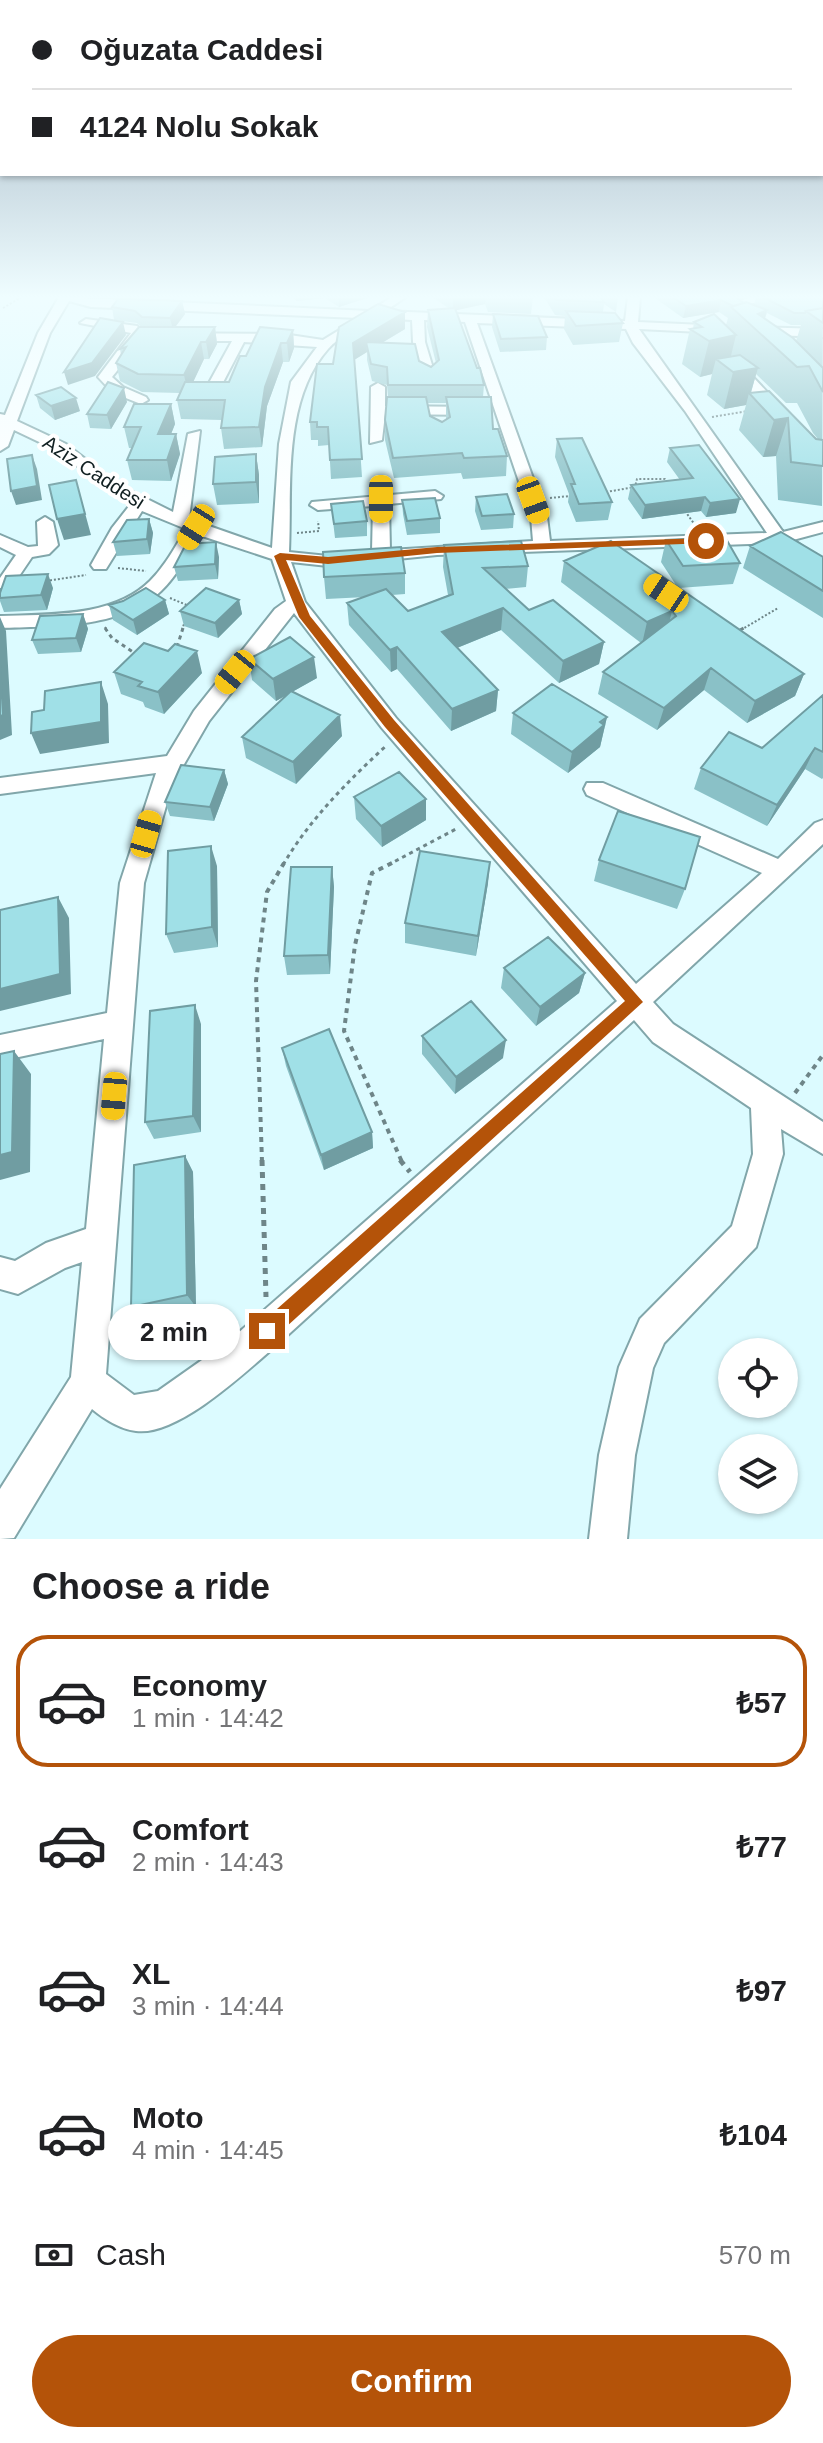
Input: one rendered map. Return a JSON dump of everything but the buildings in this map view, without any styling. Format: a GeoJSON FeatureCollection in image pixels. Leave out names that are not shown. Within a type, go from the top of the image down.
{"type":"FeatureCollection","features":[{"type":"Feature","properties":{"kind":"street"},"geometry":{"type":"LineString","coordinates":[[0,446],[4,420],[28,369]]}},
{"type":"Feature","properties":{"kind":"street"},"geometry":{"type":"LineString","coordinates":[[112,369],[105,377],[118,390],[141,400]]}},
{"type":"Feature","properties":{"kind":"street"},"geometry":{"type":"LineString","coordinates":[[211,392],[223,369]]}},
{"type":"Feature","properties":{"kind":"street"},"geometry":{"type":"LineString","coordinates":[[307,369],[298,382],[286,444],[281,533],[280,556],[296,603],[399,735],[663,1033],[823,1139]]}},
{"type":"Feature","properties":{"kind":"street"},"geometry":{"type":"LineString","coordinates":[[426,369],[429,378]]}},
{"type":"Feature","properties":{"kind":"street"},"geometry":{"type":"LineString","coordinates":[[487,369],[539,517],[542,546]]}},
{"type":"Feature","properties":{"kind":"street"},"geometry":{"type":"LineString","coordinates":[[659,369],[779,538],[823,569]]}},
{"type":"Feature","properties":{"kind":"street"},"geometry":{"type":"LineString","coordinates":[[737,369],[789,424]]}},
{"type":"Feature","properties":{"kind":"street"},"geometry":{"type":"LineString","coordinates":[[375,440],[378,387]]}},
{"type":"Feature","properties":{"kind":"street"},"geometry":{"type":"LineString","coordinates":[[378,410],[436,418],[501,410]]}},
{"type":"Feature","properties":{"kind":"street","name":"Aziz Caddesi"},"geometry":{"type":"LineString","coordinates":[[4,420],[61,447],[113,488],[139,504],[280,556],[328,561],[542,546],[779,538],[823,527]]}},
{"type":"Feature","properties":{"kind":"street"},"geometry":{"type":"LineString","coordinates":[[0,622],[95,614],[152,590],[165,573],[188,524],[195,434]]}},
{"type":"Feature","properties":{"kind":"street"},"geometry":{"type":"LineString","coordinates":[[318,505],[435,496]]}},
{"type":"Feature","properties":{"kind":"street"},"geometry":{"type":"LineString","coordinates":[[381,499],[381,555]]}},
{"type":"Feature","properties":{"kind":"street"},"geometry":{"type":"LineString","coordinates":[[100,565],[120,528],[139,504]]}},
{"type":"Feature","properties":{"kind":"street"},"geometry":{"type":"LineString","coordinates":[[0,540],[26,553],[47,548],[45,522]]}},
{"type":"Feature","properties":{"kind":"street"},"geometry":{"type":"LineString","coordinates":[[603,544],[624,561]]}},
{"type":"Feature","properties":{"kind":"street"},"geometry":{"type":"LineString","coordinates":[[5,584],[26,553]]}},
{"type":"Feature","properties":{"kind":"street"},"geometry":{"type":"LineString","coordinates":[[0,1524],[88,1382],[132,883],[161,784],[201,716],[282,613],[296,603]]}},
{"type":"Feature","properties":{"kind":"street"},"geometry":{"type":"LineString","coordinates":[[0,786],[173,763]]}},
{"type":"Feature","properties":{"kind":"street"},"geometry":{"type":"LineString","coordinates":[[595,789],[781,871]]}},
{"type":"Feature","properties":{"kind":"street"},"geometry":{"type":"LineString","coordinates":[[88,1382],[119,1407],[139,1414],[161,1410],[218,1371],[426,1190],[781,871],[823,829]]}},
{"type":"Feature","properties":{"kind":"street"},"geometry":{"type":"LineString","coordinates":[[0,1048],[120,1023]]}},
{"type":"Feature","properties":{"kind":"street"},"geometry":{"type":"LineString","coordinates":[[608,1539],[617,1455],[636,1367],[652,1331],[745,1236],[768,1154],[773,1107]]}},
{"type":"Feature","properties":{"kind":"street"},"geometry":{"type":"LineString","coordinates":[[0,1273],[18,1278],[57,1254],[99,1241]]}},
{"type":"Feature","properties":{"kind":"path"},"geometry":{"type":"LineString","coordinates":[[698,420],[775,409]]}},
{"type":"Feature","properties":{"kind":"path"},"geometry":{"type":"LineString","coordinates":[[606,492],[635,487],[637,479],[665,479],[674,492]]}},
{"type":"Feature","properties":{"kind":"path"},"geometry":{"type":"LineString","coordinates":[[533,500],[577,495]]}},
{"type":"Feature","properties":{"kind":"path"},"geometry":{"type":"LineString","coordinates":[[281,533],[319,531],[318,505]]}},
{"type":"Feature","properties":{"kind":"path"},"geometry":{"type":"LineString","coordinates":[[682,506],[706,541]]}},
{"type":"Feature","properties":{"kind":"path"},"geometry":{"type":"LineString","coordinates":[[5,584],[78,578],[100,565],[165,573]]}},
{"type":"Feature","properties":{"kind":"path"},"geometry":{"type":"LineString","coordinates":[[152,590],[190,606]]}},
{"type":"Feature","properties":{"kind":"path"},"geometry":{"type":"LineString","coordinates":[[730,636],[778,608]]}},
{"type":"Feature","properties":{"kind":"path"},"geometry":{"type":"LineString","coordinates":[[95,614],[112,638],[133,652]]}},
{"type":"Feature","properties":{"kind":"path"},"geometry":{"type":"LineString","coordinates":[[175,651],[185,621]]}},
{"type":"Feature","properties":{"kind":"path"},"geometry":{"type":"LineString","coordinates":[[267,1331],[256,981],[267,892],[293,848],[360,770],[399,735]]}},
{"type":"Feature","properties":{"kind":"path"},"geometry":{"type":"LineString","coordinates":[[426,1190],[396,1155],[344,1031],[355,945],[372,873],[474,819]]}},
{"type":"Feature","properties":{"kind":"path"},"geometry":{"type":"LineString","coordinates":[[773,1107],[823,1055]]}},
{"type":"Feature","properties":{"kind":"route"},"geometry":{"type":"LineString","coordinates":[[267,1331],[635,1002],[389,723],[304,617],[280,556],[328,561],[437,550],[706,541]]}}]}
